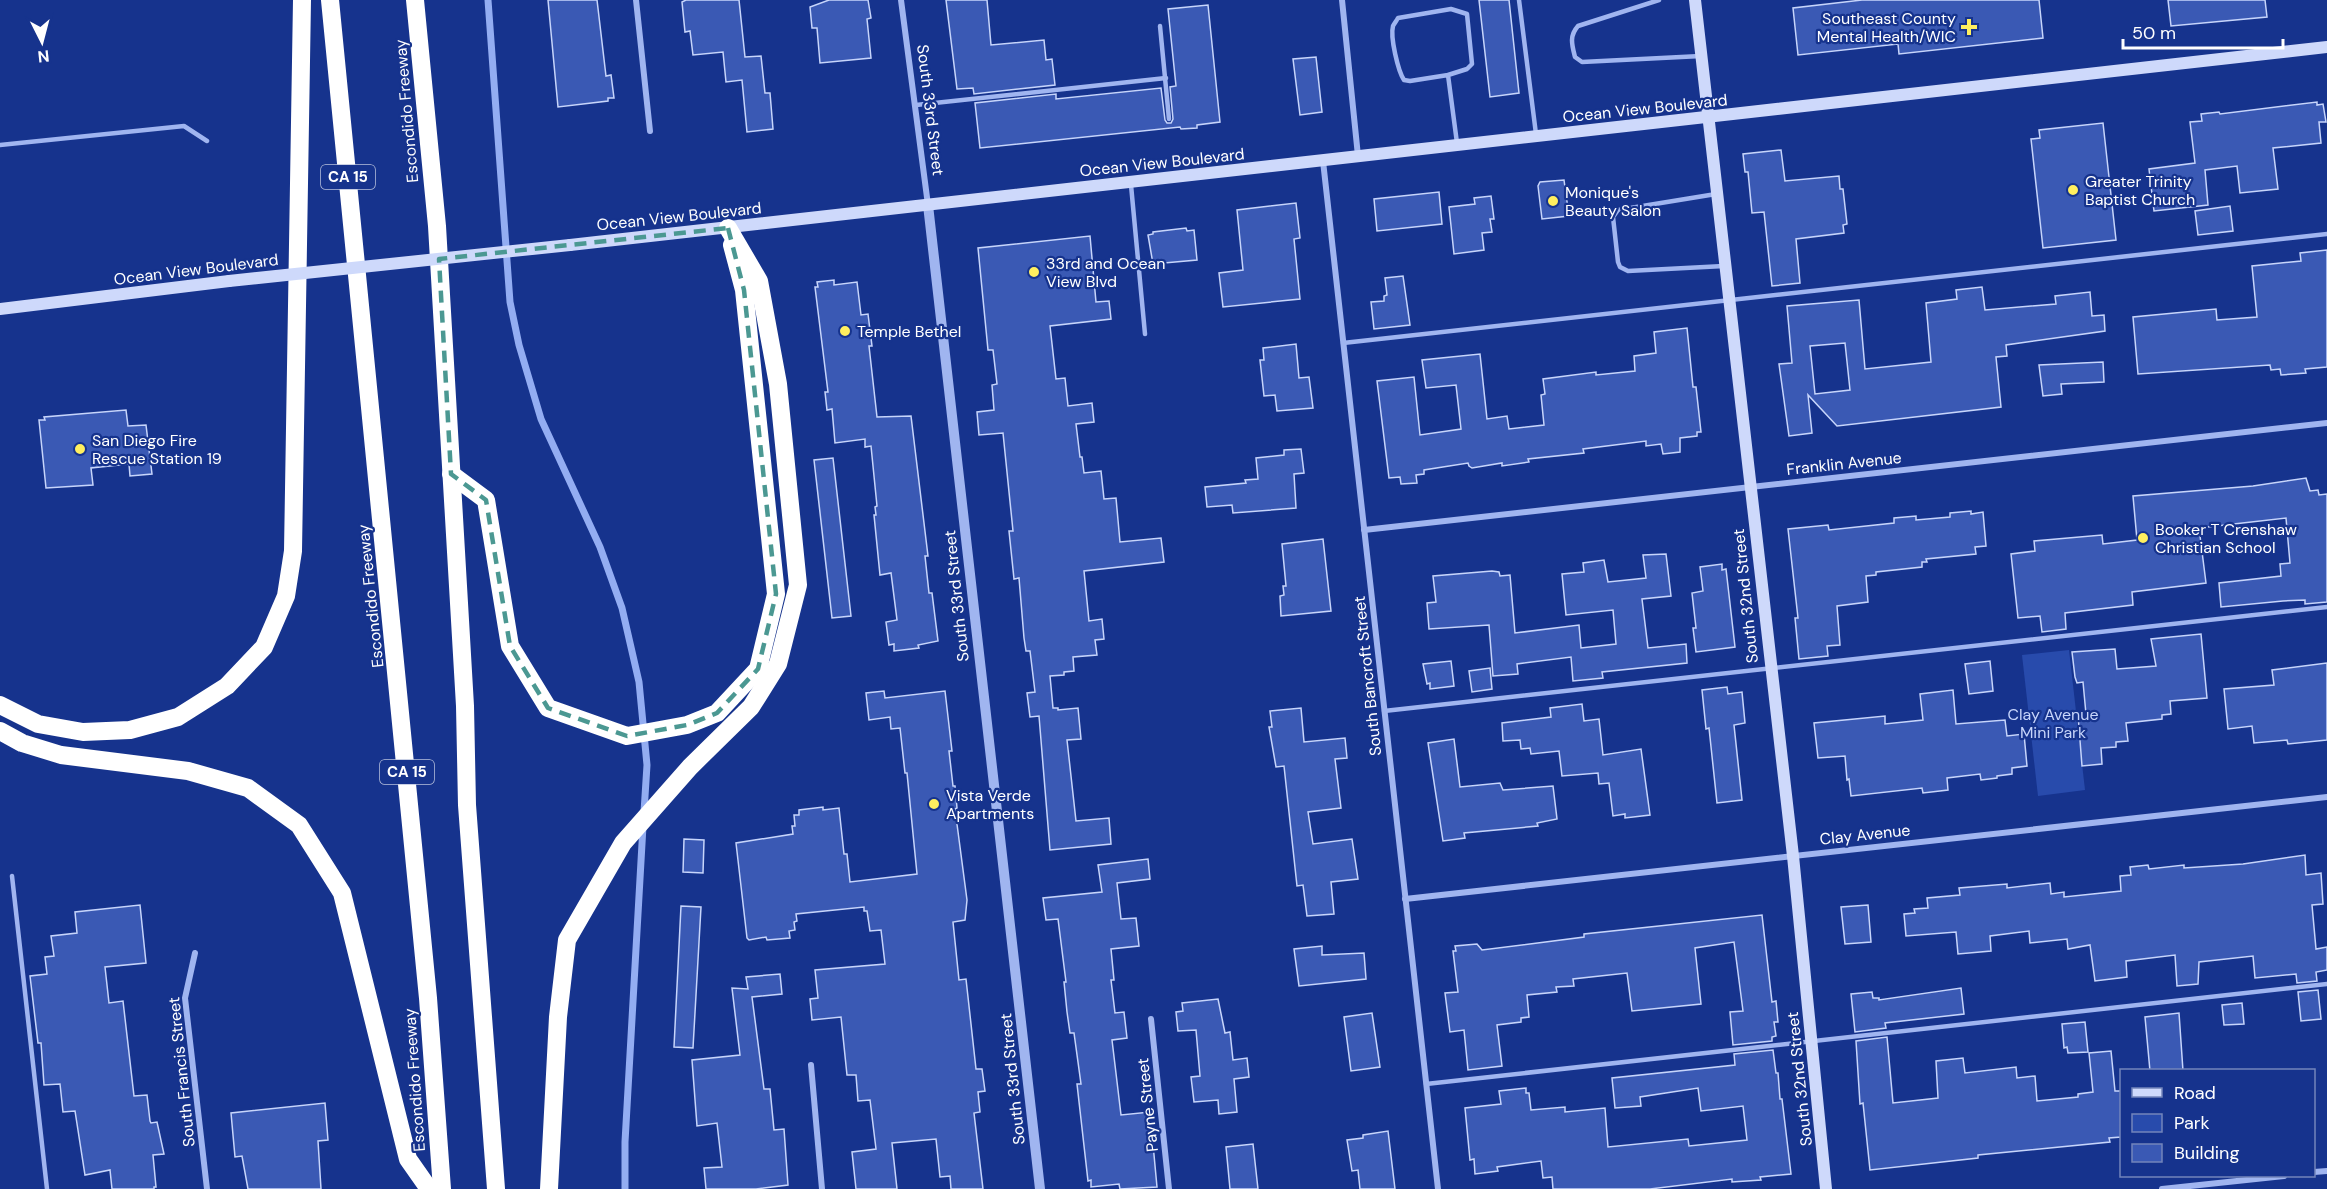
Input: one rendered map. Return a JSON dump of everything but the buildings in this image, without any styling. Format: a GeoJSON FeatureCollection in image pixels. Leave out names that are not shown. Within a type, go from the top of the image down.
{"type":"FeatureCollection","features":[{"type":"Feature","properties":{"kind":"highway"},"geometry":{"type":"LineString","coordinates":[[0,705],[38,724],[83,732],[130,730],[178,717],[227,686],[264,647],[286,596],[293,551],[302,0]]}},
{"type":"Feature","properties":{"kind":"highway","name":"Escondido Freeway"},"geometry":{"type":"LineString","coordinates":[[330,0],[426,975],[441,1189]]}},
{"type":"Feature","properties":{"kind":"highway","name":"Escondido Freeway"},"geometry":{"type":"LineString","coordinates":[[415,0],[436,226],[465,706],[467,805],[496,1189]]}},
{"type":"Feature","properties":{"kind":"highway"},"geometry":{"type":"LineString","coordinates":[[452,474],[486,500],[510,646],[548,708],[627,736],[687,725],[717,713],[758,669],[776,594],[744,290],[728,228]]}},
{"type":"Feature","properties":{"kind":"highway"},"geometry":{"type":"LineString","coordinates":[[549,1189],[558,1017],[567,940],[623,843],[690,767],[751,706],[778,664],[798,585],[778,384],[759,281],[728,228]]}},
{"type":"Feature","properties":{"kind":"highway"},"geometry":{"type":"LineString","coordinates":[[0,732],[22,743],[62,755],[188,771],[248,788],[299,825],[342,893],[408,1160],[429,1189]]}},
{"type":"Feature","properties":{"kind":"main road","name":"South 32nd Street"},"geometry":{"type":"LineString","coordinates":[[1695,0],[1793,856],[1826,1189]]}},
{"type":"Feature","properties":{"kind":"main road","name":"Ocean View Boulevard"},"geometry":{"type":"LineString","coordinates":[[0,309],[229,281],[728,228],[2327,47]]}},
{"type":"Feature","properties":{"kind":"street"},"geometry":{"type":"LineString","coordinates":[[636,0],[650,131]]}},
{"type":"Feature","properties":{"kind":"street","name":"South 33rd Street"},"geometry":{"type":"LineString","coordinates":[[901,0],[928,205],[1040,1189]]}},
{"type":"Feature","properties":{"kind":"street"},"geometry":{"type":"LineString","coordinates":[[1342,0],[1359,157]]}},
{"type":"Feature","properties":{"kind":"street","name":"South Bancroft Street"},"geometry":{"type":"LineString","coordinates":[[1323,161],[1438,1189]]}},
{"type":"Feature","properties":{"kind":"street","name":"Franklin Avenue"},"geometry":{"type":"LineString","coordinates":[[1364,530],[2327,423]]}},
{"type":"Feature","properties":{"kind":"street","name":"Clay Avenue"},"geometry":{"type":"LineString","coordinates":[[1405,898],[2327,797]]}},
{"type":"Feature","properties":{"kind":"street","name":"South Francis Street"},"geometry":{"type":"LineString","coordinates":[[195,953],[184,998],[207,1189]]}},
{"type":"Feature","properties":{"kind":"street","name":"Payne Street"},"geometry":{"type":"LineString","coordinates":[[1151,1018],[1169,1189]]}},
{"type":"Feature","properties":{"kind":"street"},"geometry":{"type":"LineString","coordinates":[[811,1065],[822,1189]]}},
{"type":"Feature","properties":{"kind":"street"},"geometry":{"type":"LineString","coordinates":[[2162,1189],[2275,1177]]}},
{"type":"Feature","properties":{"kind":"lane"},"geometry":{"type":"LineString","coordinates":[[1519,0],[1536,137]]}},
{"type":"Feature","properties":{"kind":"lane"},"geometry":{"type":"LineString","coordinates":[[1659,0],[1578,26],[1573,32],[1571,41],[1575,57],[1582,62],[1701,56]]}},
{"type":"Feature","properties":{"kind":"lane"},"geometry":{"type":"LineString","coordinates":[[1451,9],[1467,14],[1472,64],[1467,69],[1448,75],[1404,80],[1399,73],[1393,37],[1393,25],[1398,18],[1451,9]]}},
{"type":"Feature","properties":{"kind":"lane"},"geometry":{"type":"LineString","coordinates":[[1160,26],[1169,119]]}},
{"type":"Feature","properties":{"kind":"lane"},"geometry":{"type":"LineString","coordinates":[[1448,75],[1457,146]]}},
{"type":"Feature","properties":{"kind":"lane"},"geometry":{"type":"LineString","coordinates":[[916,105],[1166,78]]}},
{"type":"Feature","properties":{"kind":"lane"},"geometry":{"type":"LineString","coordinates":[[0,145],[184,126],[207,141]]}},
{"type":"Feature","properties":{"kind":"lane"},"geometry":{"type":"LineString","coordinates":[[1130,182],[1145,334]]}},
{"type":"Feature","properties":{"kind":"lane"},"geometry":{"type":"LineString","coordinates":[[1716,194],[1618,210],[1613,217],[1618,262],[1620,267],[1628,271],[1724,266]]}},
{"type":"Feature","properties":{"kind":"lane"},"geometry":{"type":"LineString","coordinates":[[1343,344],[2327,234]]}},
{"type":"Feature","properties":{"kind":"lane"},"geometry":{"type":"LineString","coordinates":[[1384,711],[2327,607]]}},
{"type":"Feature","properties":{"kind":"lane"},"geometry":{"type":"LineString","coordinates":[[12,876],[47,1189]]}},
{"type":"Feature","properties":{"kind":"lane"},"geometry":{"type":"LineString","coordinates":[[1426,1084],[2327,984]]}},
{"type":"Feature","properties":{"kind":"highlighted area"},"geometry":{"type":"Polygon","coordinates":[[[728,228],[744,290],[776,594],[758,669],[717,713],[687,725],[627,736],[548,708],[510,646],[486,500],[451,474],[439,259],[728,228]]]}},
{"type":"Feature","properties":{"kind":"green space","name":"Clay Avenue Mini Park"},"geometry":{"type":"Polygon","coordinates":[[[2069,650],[2085,790],[2038,796],[2022,655],[2069,650]]]}},
{"type":"Feature","properties":{"kind":"waterway"},"geometry":{"type":"LineString","coordinates":[[488,0],[510,302],[519,345],[541,419],[600,547],[622,608],[639,682],[647,765],[644,812]]}},
{"type":"Feature","properties":{"kind":"waterway"},"geometry":{"type":"LineString","coordinates":[[625,1189],[625,1142],[643,826]]}},
{"type":"Feature","properties":{"kind":"place","name":"Southeast County Mental Health/WIC"},"geometry":{"type":"Point","coordinates":[1969,27]}},
{"type":"Feature","properties":{"kind":"place","name":"Greater Trinity Baptist Church"},"geometry":{"type":"Point","coordinates":[2073,190]}},
{"type":"Feature","properties":{"kind":"place","name":"Monique's Beauty Salon"},"geometry":{"type":"Point","coordinates":[1553,201]}},
{"type":"Feature","properties":{"kind":"place","name":"33rd and Ocean View Blvd"},"geometry":{"type":"Point","coordinates":[1034,272]}},
{"type":"Feature","properties":{"kind":"place","name":"Temple Bethel"},"geometry":{"type":"Point","coordinates":[845,331]}},
{"type":"Feature","properties":{"kind":"place","name":"San Diego Fire Rescue Station 19"},"geometry":{"type":"Point","coordinates":[80,449]}},
{"type":"Feature","properties":{"kind":"place","name":"Booker T Crenshaw Christian School"},"geometry":{"type":"Point","coordinates":[2143,538]}},
{"type":"Feature","properties":{"kind":"place","name":"Vista Verde Apartments"},"geometry":{"type":"Point","coordinates":[934,804]}}]}
